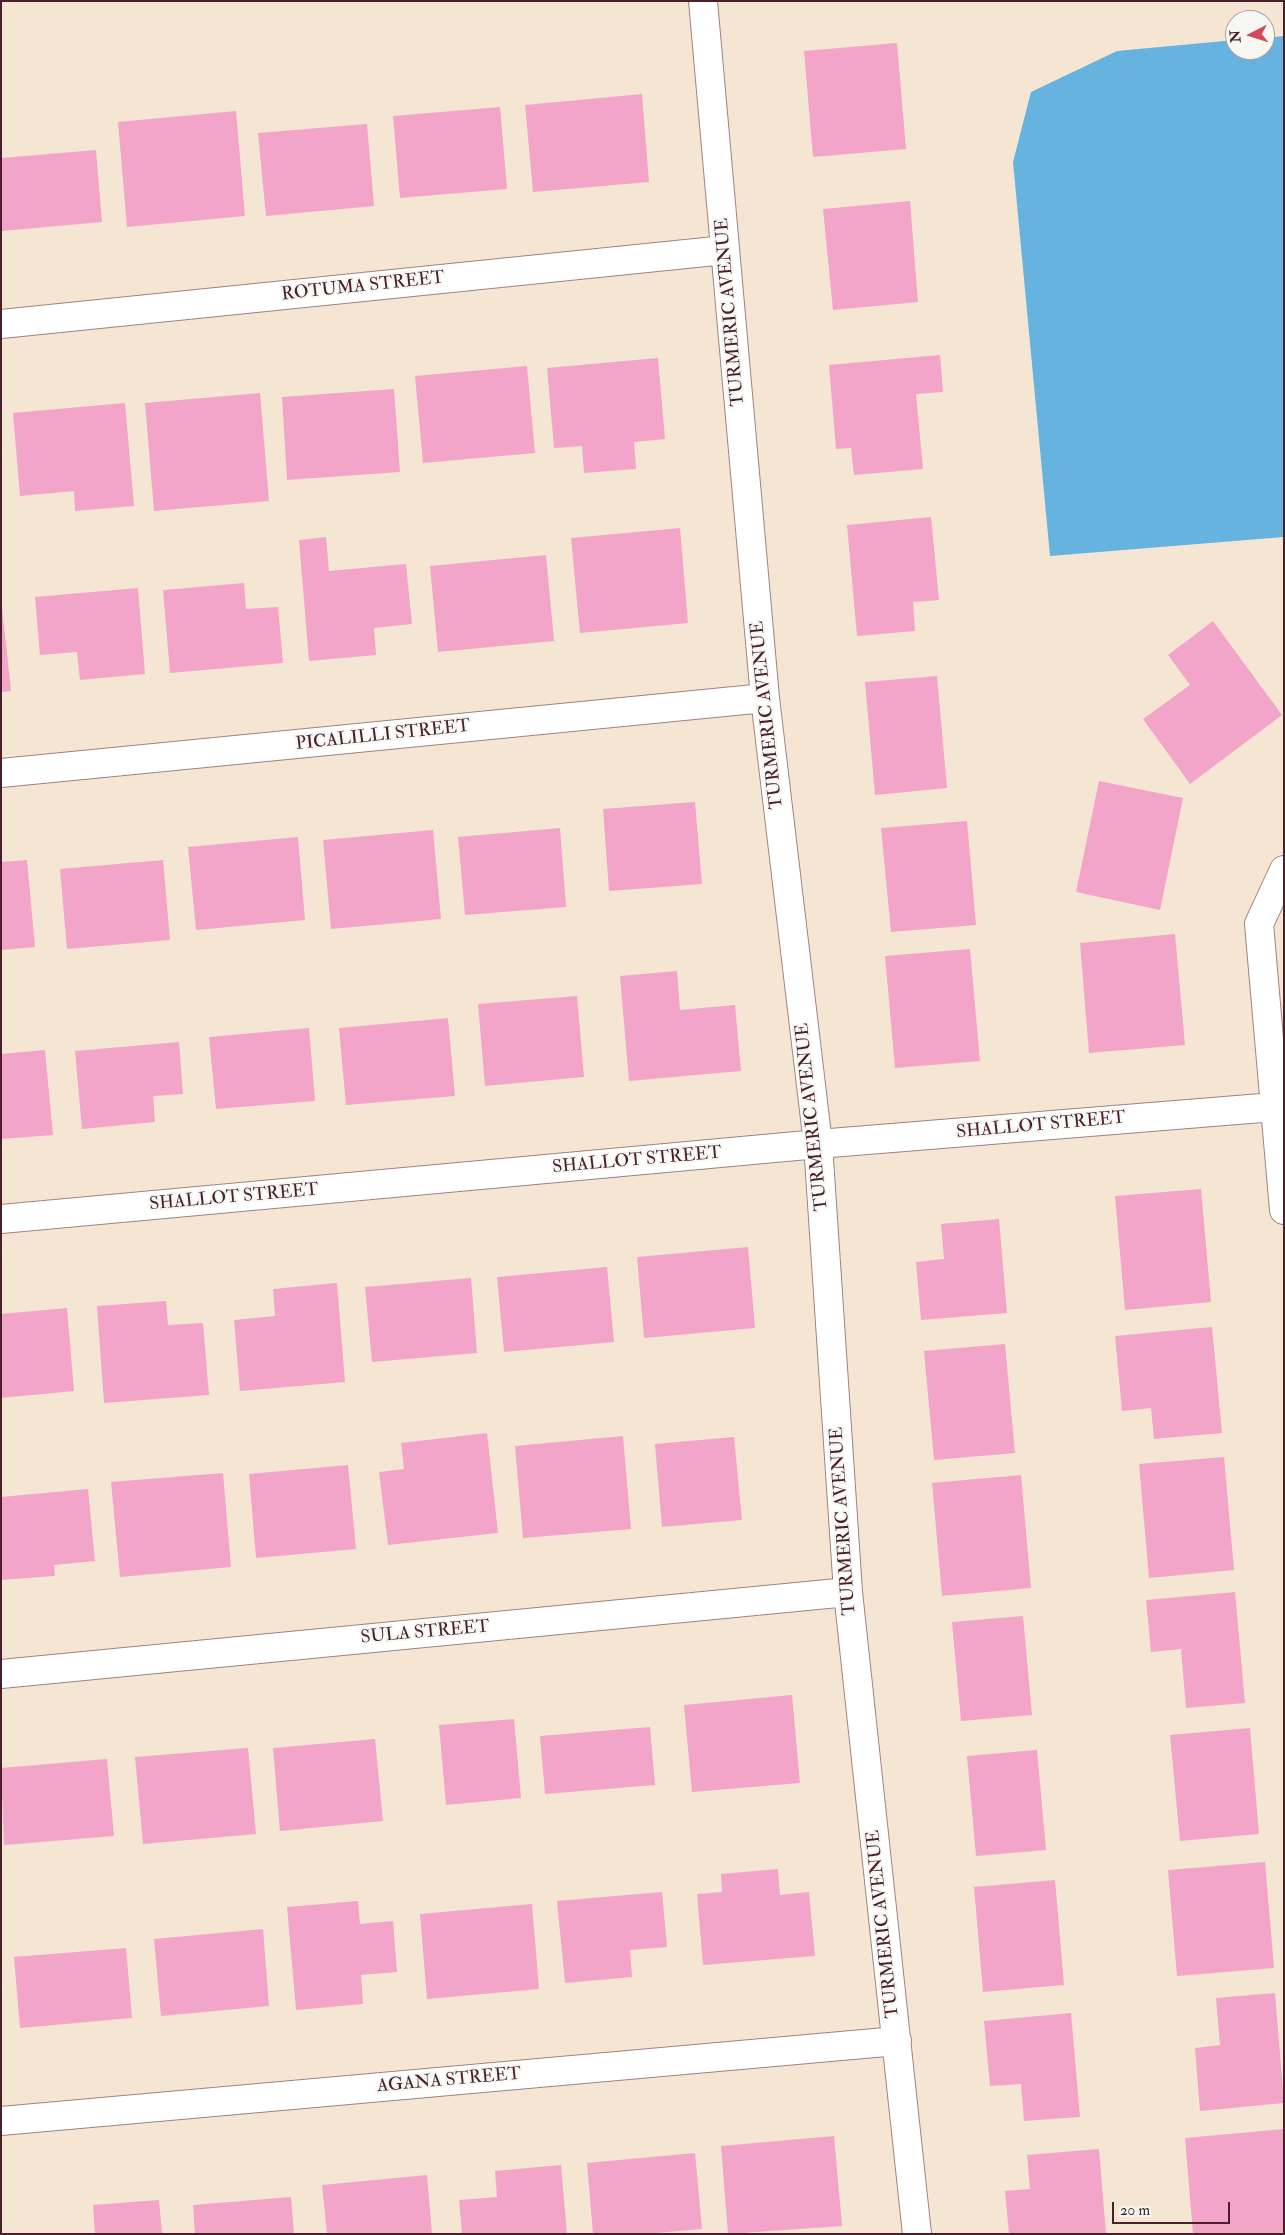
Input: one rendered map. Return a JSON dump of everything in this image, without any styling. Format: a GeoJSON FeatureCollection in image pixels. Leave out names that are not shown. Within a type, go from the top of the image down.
{"type":"FeatureCollection","features":[{"type":"Feature","properties":{"kind":"street","name":"TURMERIC AVENUE"},"geometry":{"type":"LineString","coordinates":[[703,1],[765,698],[818,1144],[848,1592],[917,2234]]}},
{"type":"Feature","properties":{"kind":"street","name":"ROTUMA STREET"},"geometry":{"type":"LineString","coordinates":[[1,324],[725,250]]}},
{"type":"Feature","properties":{"kind":"street","name":"PICALILLI STREET"},"geometry":{"type":"LineString","coordinates":[[1,773],[765,698]]}},
{"type":"Feature","properties":{"kind":"street"},"geometry":{"type":"LineString","coordinates":[[1284,870],[1259,924],[1284,1210]]}},
{"type":"Feature","properties":{"kind":"street","name":"SHALLOT STREET"},"geometry":{"type":"LineString","coordinates":[[1,1219],[818,1144],[1274,1108]]}},
{"type":"Feature","properties":{"kind":"street","name":"SULA STREET"},"geometry":{"type":"LineString","coordinates":[[1,1674],[848,1592]]}},
{"type":"Feature","properties":{"kind":"street","name":"AGANA STREET"},"geometry":{"type":"LineString","coordinates":[[1,2121],[897,2041]]}},
{"type":"Feature","properties":{"kind":"water"},"geometry":{"type":"Polygon","coordinates":[[[1284,36],[1284,537],[1050,556],[1013,162],[1031,92],[1117,51],[1225,41],[1225,60],[1275,60],[1275,37],[1284,36]]]}},
{"type":"Feature","properties":{"kind":"building"},"geometry":{"type":"Polygon","coordinates":[[[897,43],[906,149],[813,157],[804,51],[897,43]]]}},
{"type":"Feature","properties":{"kind":"building"},"geometry":{"type":"Polygon","coordinates":[[[642,94],[649,182],[533,192],[525,105],[642,94]]]}},
{"type":"Feature","properties":{"kind":"building"},"geometry":{"type":"Polygon","coordinates":[[[500,107],[507,189],[400,198],[393,116],[500,107]]]}},
{"type":"Feature","properties":{"kind":"building"},"geometry":{"type":"Polygon","coordinates":[[[236,111],[245,216],[127,227],[118,122],[236,111]]]}},
{"type":"Feature","properties":{"kind":"building"},"geometry":{"type":"Polygon","coordinates":[[[367,124],[374,206],[266,216],[258,133],[367,124]]]}},
{"type":"Feature","properties":{"kind":"building"},"geometry":{"type":"Polygon","coordinates":[[[96,150],[102,222],[2,231],[1,158],[96,150]]]}},
{"type":"Feature","properties":{"kind":"building"},"geometry":{"type":"Polygon","coordinates":[[[910,201],[918,302],[833,310],[823,209],[910,201]]]}},
{"type":"Feature","properties":{"kind":"building"},"geometry":{"type":"Polygon","coordinates":[[[940,355],[943,392],[916,394],[923,469],[854,475],[851,448],[836,449],[829,365],[940,355]]]}},
{"type":"Feature","properties":{"kind":"building"},"geometry":{"type":"Polygon","coordinates":[[[658,358],[665,439],[634,442],[636,469],[584,473],[582,446],[554,448],[547,368],[658,358]]]}},
{"type":"Feature","properties":{"kind":"building"},"geometry":{"type":"Polygon","coordinates":[[[527,366],[535,453],[423,463],[415,376],[527,366]]]}},
{"type":"Feature","properties":{"kind":"building"},"geometry":{"type":"Polygon","coordinates":[[[394,389],[400,472],[287,480],[282,397],[394,389]]]}},
{"type":"Feature","properties":{"kind":"building"},"geometry":{"type":"Polygon","coordinates":[[[260,393],[269,501],[154,511],[145,403],[260,393]]]}},
{"type":"Feature","properties":{"kind":"building"},"geometry":{"type":"Polygon","coordinates":[[[125,403],[134,506],[75,511],[74,491],[20,496],[13,413],[125,403]]]}},
{"type":"Feature","properties":{"kind":"building"},"geometry":{"type":"Polygon","coordinates":[[[931,517],[939,600],[913,602],[915,631],[857,636],[847,525],[931,517]]]}},
{"type":"Feature","properties":{"kind":"building"},"geometry":{"type":"Polygon","coordinates":[[[680,528],[688,623],[580,633],[571,538],[680,528]]]}},
{"type":"Feature","properties":{"kind":"building"},"geometry":{"type":"Polygon","coordinates":[[[326,537],[329,571],[406,564],[412,624],[374,628],[376,655],[309,661],[299,540],[326,537]]]}},
{"type":"Feature","properties":{"kind":"building"},"geometry":{"type":"Polygon","coordinates":[[[546,555],[554,641],[438,652],[430,566],[546,555]]]}},
{"type":"Feature","properties":{"kind":"building"},"geometry":{"type":"Polygon","coordinates":[[[244,583],[246,609],[278,607],[283,663],[170,673],[163,590],[244,583]]]}},
{"type":"Feature","properties":{"kind":"building"},"geometry":{"type":"Polygon","coordinates":[[[138,588],[145,674],[80,680],[77,652],[40,655],[35,597],[138,588]]]}},
{"type":"Feature","properties":{"kind":"building"},"geometry":{"type":"Polygon","coordinates":[[[1,598],[11,691],[1,692],[1,598]]]}},
{"type":"Feature","properties":{"kind":"building"},"geometry":{"type":"Polygon","coordinates":[[[1213,621],[1282,715],[1190,784],[1143,719],[1190,685],[1168,655],[1213,621]]]}},
{"type":"Feature","properties":{"kind":"building"},"geometry":{"type":"Polygon","coordinates":[[[937,676],[947,788],[875,795],[865,682],[937,676]]]}},
{"type":"Feature","properties":{"kind":"building"},"geometry":{"type":"Polygon","coordinates":[[[1099,781],[1183,798],[1160,910],[1076,892],[1099,781]]]}},
{"type":"Feature","properties":{"kind":"building"},"geometry":{"type":"Polygon","coordinates":[[[695,802],[702,884],[609,891],[603,809],[695,802]]]}},
{"type":"Feature","properties":{"kind":"building"},"geometry":{"type":"Polygon","coordinates":[[[967,821],[976,925],[891,932],[881,828],[967,821]]]}},
{"type":"Feature","properties":{"kind":"building"},"geometry":{"type":"Polygon","coordinates":[[[560,828],[566,907],[465,915],[458,837],[560,828]]]}},
{"type":"Feature","properties":{"kind":"building"},"geometry":{"type":"Polygon","coordinates":[[[433,830],[441,919],[331,929],[323,840],[433,830]]]}},
{"type":"Feature","properties":{"kind":"building"},"geometry":{"type":"Polygon","coordinates":[[[298,837],[305,920],[196,930],[188,847],[298,837]]]}},
{"type":"Feature","properties":{"kind":"building"},"geometry":{"type":"Polygon","coordinates":[[[27,860],[35,947],[1,950],[1,862],[27,860]]]}},
{"type":"Feature","properties":{"kind":"building"},"geometry":{"type":"Polygon","coordinates":[[[163,860],[170,940],[67,949],[60,869],[163,860]]]}},
{"type":"Feature","properties":{"kind":"building"},"geometry":{"type":"Polygon","coordinates":[[[1175,934],[1185,1045],[1089,1053],[1080,943],[1175,934]]]}},
{"type":"Feature","properties":{"kind":"building"},"geometry":{"type":"Polygon","coordinates":[[[970,949],[980,1061],[895,1068],[885,956],[970,949]]]}},
{"type":"Feature","properties":{"kind":"building"},"geometry":{"type":"Polygon","coordinates":[[[677,971],[680,1010],[735,1005],[741,1071],[629,1081],[620,976],[677,971]]]}},
{"type":"Feature","properties":{"kind":"building"},"geometry":{"type":"Polygon","coordinates":[[[577,996],[584,1077],[485,1086],[478,1004],[577,996]]]}},
{"type":"Feature","properties":{"kind":"building"},"geometry":{"type":"Polygon","coordinates":[[[448,1018],[455,1096],[346,1105],[339,1028],[448,1018]]]}},
{"type":"Feature","properties":{"kind":"building"},"geometry":{"type":"Polygon","coordinates":[[[309,1028],[315,1101],[216,1109],[209,1037],[309,1028]]]}},
{"type":"Feature","properties":{"kind":"building"},"geometry":{"type":"Polygon","coordinates":[[[179,1042],[183,1094],[153,1096],[155,1122],[82,1129],[75,1051],[179,1042]]]}},
{"type":"Feature","properties":{"kind":"building"},"geometry":{"type":"Polygon","coordinates":[[[45,1050],[53,1135],[1,1139],[1,1054],[45,1050]]]}},
{"type":"Feature","properties":{"kind":"building"},"geometry":{"type":"Polygon","coordinates":[[[1201,1189],[1211,1302],[1125,1310],[1115,1196],[1201,1189]]]}},
{"type":"Feature","properties":{"kind":"building"},"geometry":{"type":"Polygon","coordinates":[[[999,1219],[1007,1313],[921,1320],[916,1262],[944,1259],[941,1224],[999,1219]]]}},
{"type":"Feature","properties":{"kind":"building"},"geometry":{"type":"Polygon","coordinates":[[[748,1247],[755,1328],[644,1338],[637,1257],[748,1247]]]}},
{"type":"Feature","properties":{"kind":"building"},"geometry":{"type":"Polygon","coordinates":[[[607,1267],[614,1342],[504,1352],[497,1277],[607,1267]]]}},
{"type":"Feature","properties":{"kind":"building"},"geometry":{"type":"Polygon","coordinates":[[[471,1278],[477,1353],[372,1362],[365,1287],[471,1278]]]}},
{"type":"Feature","properties":{"kind":"building"},"geometry":{"type":"Polygon","coordinates":[[[337,1283],[345,1382],[240,1391],[234,1320],[275,1316],[273,1289],[337,1283]]]}},
{"type":"Feature","properties":{"kind":"building"},"geometry":{"type":"Polygon","coordinates":[[[166,1301],[168,1325],[203,1323],[209,1395],[104,1403],[97,1306],[166,1301]]]}},
{"type":"Feature","properties":{"kind":"building"},"geometry":{"type":"Polygon","coordinates":[[[67,1308],[74,1391],[1,1398],[1,1314],[67,1308]]]}},
{"type":"Feature","properties":{"kind":"building"},"geometry":{"type":"Polygon","coordinates":[[[1212,1327],[1222,1433],[1154,1439],[1151,1408],[1122,1411],[1115,1336],[1212,1327]]]}},
{"type":"Feature","properties":{"kind":"building"},"geometry":{"type":"Polygon","coordinates":[[[1005,1344],[1015,1453],[934,1460],[924,1351],[1005,1344]]]}},
{"type":"Feature","properties":{"kind":"building"},"geometry":{"type":"Polygon","coordinates":[[[487,1433],[498,1533],[388,1545],[379,1472],[404,1469],[401,1443],[487,1433]]]}},
{"type":"Feature","properties":{"kind":"building"},"geometry":{"type":"Polygon","coordinates":[[[623,1436],[631,1529],[523,1538],[515,1446],[623,1436]]]}},
{"type":"Feature","properties":{"kind":"building"},"geometry":{"type":"Polygon","coordinates":[[[734,1437],[742,1520],[662,1527],[655,1444],[734,1437]]]}},
{"type":"Feature","properties":{"kind":"building"},"geometry":{"type":"Polygon","coordinates":[[[1224,1457],[1234,1570],[1149,1578],[1139,1464],[1224,1457]]]}},
{"type":"Feature","properties":{"kind":"building"},"geometry":{"type":"Polygon","coordinates":[[[348,1465],[356,1549],[256,1558],[249,1474],[348,1465]]]}},
{"type":"Feature","properties":{"kind":"building"},"geometry":{"type":"Polygon","coordinates":[[[223,1473],[231,1567],[120,1577],[111,1482],[223,1473]]]}},
{"type":"Feature","properties":{"kind":"building"},"geometry":{"type":"Polygon","coordinates":[[[1021,1475],[1031,1588],[942,1596],[932,1483],[1021,1475]]]}},
{"type":"Feature","properties":{"kind":"building"},"geometry":{"type":"Polygon","coordinates":[[[88,1489],[95,1561],[54,1565],[55,1576],[1,1580],[1,1497],[88,1489]]]}},
{"type":"Feature","properties":{"kind":"building"},"geometry":{"type":"Polygon","coordinates":[[[1235,1592],[1245,1703],[1186,1708],[1181,1649],[1151,1652],[1146,1600],[1235,1592]]]}},
{"type":"Feature","properties":{"kind":"building"},"geometry":{"type":"Polygon","coordinates":[[[1023,1616],[1032,1715],[961,1721],[952,1622],[1023,1616]]]}},
{"type":"Feature","properties":{"kind":"building"},"geometry":{"type":"Polygon","coordinates":[[[792,1695],[800,1783],[692,1792],[684,1705],[792,1695]]]}},
{"type":"Feature","properties":{"kind":"building"},"geometry":{"type":"Polygon","coordinates":[[[514,1719],[521,1798],[446,1805],[439,1725],[514,1719]]]}},
{"type":"Feature","properties":{"kind":"building"},"geometry":{"type":"Polygon","coordinates":[[[650,1727],[655,1785],[545,1794],[540,1736],[650,1727]]]}},
{"type":"Feature","properties":{"kind":"building"},"geometry":{"type":"Polygon","coordinates":[[[1250,1728],[1259,1834],[1180,1841],[1170,1735],[1250,1728]]]}},
{"type":"Feature","properties":{"kind":"building"},"geometry":{"type":"Polygon","coordinates":[[[375,1739],[383,1821],[280,1831],[273,1748],[375,1739]]]}},
{"type":"Feature","properties":{"kind":"building"},"geometry":{"type":"Polygon","coordinates":[[[248,1748],[256,1834],[143,1844],[135,1757],[248,1748]]]}},
{"type":"Feature","properties":{"kind":"building"},"geometry":{"type":"Polygon","coordinates":[[[1037,1750],[1046,1850],[976,1856],[967,1756],[1037,1750]]]}},
{"type":"Feature","properties":{"kind":"building"},"geometry":{"type":"Polygon","coordinates":[[[107,1759],[114,1836],[4,1845],[1,1768],[107,1759]]]}},
{"type":"Feature","properties":{"kind":"building"},"geometry":{"type":"Polygon","coordinates":[[[1265,1862],[1274,1968],[1177,1976],[1168,1870],[1265,1862]]]}},
{"type":"Feature","properties":{"kind":"building"},"geometry":{"type":"Polygon","coordinates":[[[778,1869],[780,1895],[809,1892],[815,1956],[703,1965],[697,1894],[722,1892],[721,1874],[778,1869]]]}},
{"type":"Feature","properties":{"kind":"building"},"geometry":{"type":"Polygon","coordinates":[[[1055,1880],[1064,1985],[983,1992],[974,1887],[1055,1880]]]}},
{"type":"Feature","properties":{"kind":"building"},"geometry":{"type":"Polygon","coordinates":[[[662,1892],[667,1947],[630,1950],[632,1977],[565,1983],[557,1901],[662,1892]]]}},
{"type":"Feature","properties":{"kind":"building"},"geometry":{"type":"Polygon","coordinates":[[[358,1901],[360,1924],[393,1921],[397,1972],[361,1975],[363,2004],[296,2010],[287,1907],[358,1901]]]}},
{"type":"Feature","properties":{"kind":"building"},"geometry":{"type":"Polygon","coordinates":[[[532,1904],[539,1989],[427,1999],[420,1914],[532,1904]]]}},
{"type":"Feature","properties":{"kind":"building"},"geometry":{"type":"Polygon","coordinates":[[[263,1929],[269,2006],[161,2016],[154,1939],[263,1929]]]}},
{"type":"Feature","properties":{"kind":"building"},"geometry":{"type":"Polygon","coordinates":[[[126,1948],[132,2018],[20,2028],[14,1957],[126,1948]]]}},
{"type":"Feature","properties":{"kind":"building"},"geometry":{"type":"Polygon","coordinates":[[[1275,1993],[1284,2103],[1200,2111],[1195,2048],[1220,2045],[1216,1998],[1275,1993]]]}},
{"type":"Feature","properties":{"kind":"building"},"geometry":{"type":"Polygon","coordinates":[[[1071,2013],[1080,2117],[1024,2121],[1021,2084],[990,2086],[984,2021],[1071,2013]]]}},
{"type":"Feature","properties":{"kind":"building"},"geometry":{"type":"Polygon","coordinates":[[[1284,2129],[1284,2234],[1193,2234],[1185,2138],[1284,2129]]]}},
{"type":"Feature","properties":{"kind":"building"},"geometry":{"type":"Polygon","coordinates":[[[834,2136],[842,2226],[728,2234],[721,2146],[834,2136]]]}},
{"type":"Feature","properties":{"kind":"building"},"geometry":{"type":"Polygon","coordinates":[[[1099,2149],[1106,2234],[1009,2234],[1005,2191],[1030,2189],[1027,2155],[1099,2149]]]}},
{"type":"Feature","properties":{"kind":"building"},"geometry":{"type":"Polygon","coordinates":[[[695,2153],[702,2229],[645,2234],[593,2234],[587,2163],[695,2153]]]}},
{"type":"Feature","properties":{"kind":"building"},"geometry":{"type":"Polygon","coordinates":[[[561,2165],[567,2234],[462,2234],[459,2200],[497,2197],[495,2171],[561,2165]]]}},
{"type":"Feature","properties":{"kind":"building"},"geometry":{"type":"Polygon","coordinates":[[[427,2175],[432,2234],[327,2234],[322,2185],[427,2175]]]}},
{"type":"Feature","properties":{"kind":"building"},"geometry":{"type":"Polygon","coordinates":[[[291,2197],[294,2234],[195,2234],[193,2205],[291,2197]]]}},
{"type":"Feature","properties":{"kind":"building"},"geometry":{"type":"Polygon","coordinates":[[[159,2200],[162,2234],[95,2234],[93,2205],[159,2200]]]}}]}
